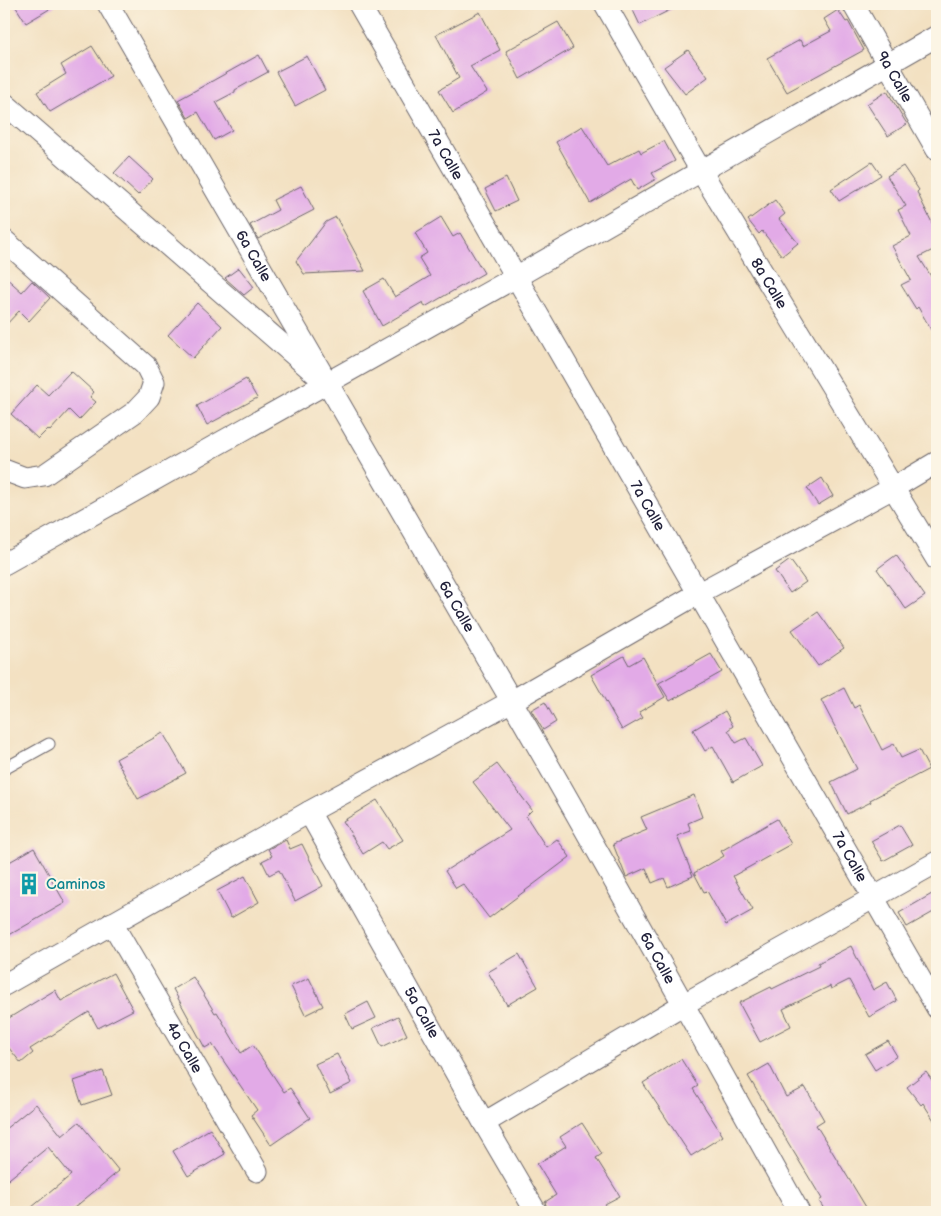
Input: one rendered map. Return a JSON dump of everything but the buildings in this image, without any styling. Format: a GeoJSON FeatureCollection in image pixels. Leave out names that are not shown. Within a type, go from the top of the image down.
{"type":"FeatureCollection","features":[{"type":"Feature","properties":{"kind":"street","name":"6a Calle"},"geometry":{"type":"LineString","coordinates":[[108,4],[512,701],[684,1004],[799,1212]]}},
{"type":"Feature","properties":{"kind":"street","name":"7a Calle"},"geometry":{"type":"LineString","coordinates":[[359,4],[937,1008]]}},
{"type":"Feature","properties":{"kind":"street","name":"8a Calle"},"geometry":{"type":"LineString","coordinates":[[605,4],[701,171],[937,560]]}},
{"type":"Feature","properties":{"kind":"street","name":"9a Calle"},"geometry":{"type":"LineString","coordinates":[[853,4],[937,150]]}},
{"type":"Feature","properties":{"kind":"street"},"geometry":{"type":"LineString","coordinates":[[4,564],[327,384],[937,36]]}},
{"type":"Feature","properties":{"kind":"street"},"geometry":{"type":"LineString","coordinates":[[4,103],[327,384]]}},
{"type":"Feature","properties":{"kind":"street"},"geometry":{"type":"LineString","coordinates":[[4,240],[146,366],[154,382],[149,397],[135,412],[44,475],[25,478],[4,470]]}},
{"type":"Feature","properties":{"kind":"street"},"geometry":{"type":"LineString","coordinates":[[4,985],[309,812],[512,701],[699,593],[937,462]]}},
{"type":"Feature","properties":{"kind":"street","name":"5a Calle"},"geometry":{"type":"LineString","coordinates":[[309,812],[536,1212]]}},
{"type":"Feature","properties":{"kind":"street"},"geometry":{"type":"LineString","coordinates":[[484,1123],[684,1004],[937,862]]}},
{"type":"Feature","properties":{"kind":"street","name":"4a Calle"},"geometry":{"type":"LineString","coordinates":[[112,923],[257,1171]]}},
{"type":"Feature","properties":{"kind":"lane"},"geometry":{"type":"LineString","coordinates":[[4,769],[49,744]]}},
{"type":"Feature","properties":{"kind":"place","name":"Caminos"},"geometry":{"type":"Point","coordinates":[29,884]}}]}
